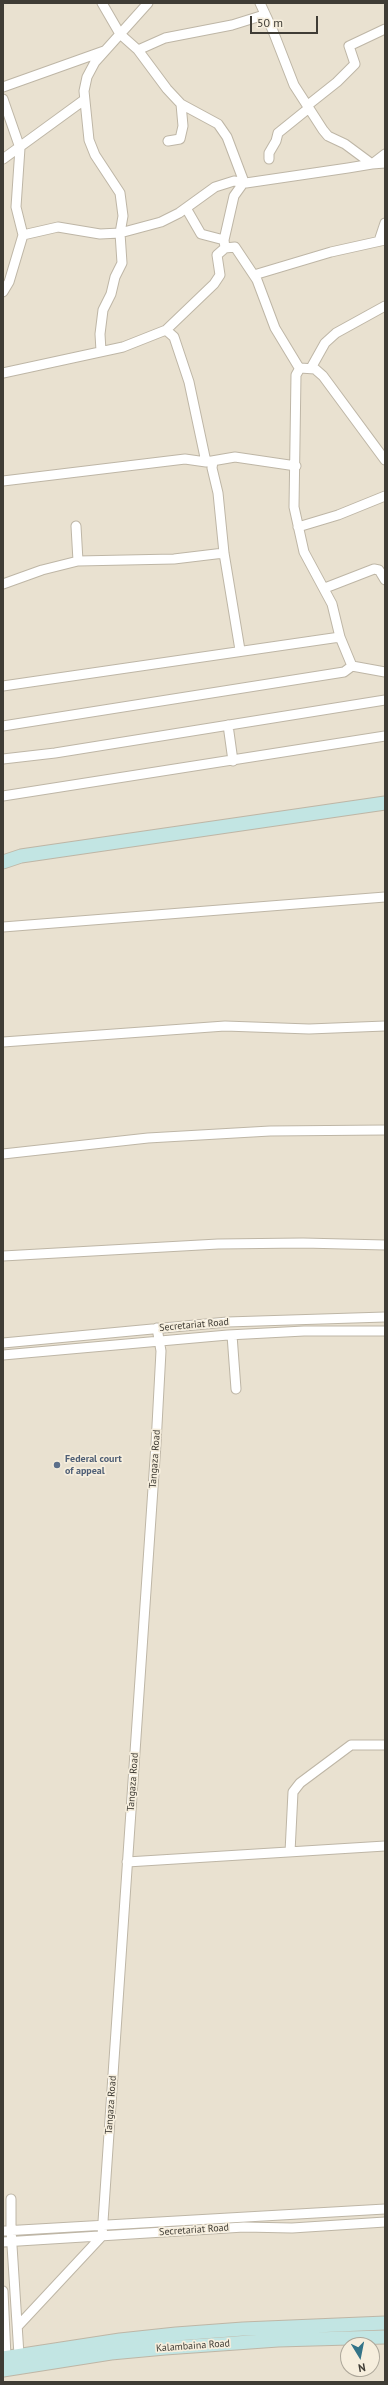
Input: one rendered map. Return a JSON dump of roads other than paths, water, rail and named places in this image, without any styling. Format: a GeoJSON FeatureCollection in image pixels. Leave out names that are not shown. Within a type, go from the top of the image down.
{"type":"FeatureCollection","features":[{"type":"Feature","properties":{"kind":"main road"},"geometry":{"type":"LineString","coordinates":[[3,862],[21,856],[385,803]]}},
{"type":"Feature","properties":{"kind":"main road"},"geometry":{"type":"LineString","coordinates":[[3,854],[21,856]]}},
{"type":"Feature","properties":{"kind":"main road"},"geometry":{"type":"LineString","coordinates":[[8,2360],[120,2340],[169,2335],[243,2329],[385,2323]]}},
{"type":"Feature","properties":{"kind":"main road","name":"Kalambaina Road"},"geometry":{"type":"LineString","coordinates":[[8,2360],[278,2340],[385,2337]]}},
{"type":"Feature","properties":{"kind":"street"},"geometry":{"type":"LineString","coordinates":[[102,3],[120,34],[138,50],[181,104],[218,124],[227,137],[244,182]]}},
{"type":"Feature","properties":{"kind":"street"},"geometry":{"type":"LineString","coordinates":[[100,351],[100,334],[103,310],[122,263],[120,233],[123,216],[120,193],[95,155],[87,128],[84,100],[87,77],[94,62],[148,3]]}},
{"type":"Feature","properties":{"kind":"street"},"geometry":{"type":"LineString","coordinates":[[260,3],[264,15],[273,31],[294,85],[328,136],[345,144],[372,164]]}},
{"type":"Feature","properties":{"kind":"street"},"geometry":{"type":"LineString","coordinates":[[138,50],[165,38],[232,25],[264,15]]}},
{"type":"Feature","properties":{"kind":"street"},"geometry":{"type":"LineString","coordinates":[[269,159],[269,152],[276,141],[278,133],[337,82],[355,64],[349,46],[385,29]]}},
{"type":"Feature","properties":{"kind":"street"},"geometry":{"type":"LineString","coordinates":[[3,87],[105,50]]}},
{"type":"Feature","properties":{"kind":"street"},"geometry":{"type":"LineString","coordinates":[[3,99],[20,148],[16,207],[23,235],[9,282],[3,292]]}},
{"type":"Feature","properties":{"kind":"street"},"geometry":{"type":"LineString","coordinates":[[3,159],[84,100]]}},
{"type":"Feature","properties":{"kind":"street"},"geometry":{"type":"LineString","coordinates":[[168,141],[180,139],[183,126],[181,104]]}},
{"type":"Feature","properties":{"kind":"street"},"geometry":{"type":"LineString","coordinates":[[372,164],[385,154]]}},
{"type":"Feature","properties":{"kind":"street"},"geometry":{"type":"LineString","coordinates":[[23,235],[58,227],[100,234],[120,233],[160,222],[186,208],[215,187],[234,181],[244,182],[385,163]]}},
{"type":"Feature","properties":{"kind":"street"},"geometry":{"type":"LineString","coordinates":[[3,373],[123,347],[166,330],[214,284],[220,275],[217,255],[225,244],[234,196],[244,182]]}},
{"type":"Feature","properties":{"kind":"street"},"geometry":{"type":"LineString","coordinates":[[186,208],[201,234],[235,247],[254,276],[275,328],[300,368]]}},
{"type":"Feature","properties":{"kind":"street"},"geometry":{"type":"LineString","coordinates":[[254,276],[382,240],[385,224]]}},
{"type":"Feature","properties":{"kind":"street"},"geometry":{"type":"LineString","coordinates":[[311,368],[325,343],[336,333],[385,306]]}},
{"type":"Feature","properties":{"kind":"street"},"geometry":{"type":"LineString","coordinates":[[166,330],[174,337],[189,382],[218,493],[224,552],[240,650]]}},
{"type":"Feature","properties":{"kind":"street"},"geometry":{"type":"LineString","coordinates":[[300,368],[311,368],[315,370],[330,385],[385,460]]}},
{"type":"Feature","properties":{"kind":"street"},"geometry":{"type":"LineString","coordinates":[[300,368],[296,375],[296,466],[294,507],[304,552],[325,588],[332,604],[340,637],[352,666]]}},
{"type":"Feature","properties":{"kind":"street"},"geometry":{"type":"LineString","coordinates":[[3,481],[185,459],[210,461],[235,457],[296,466]]}},
{"type":"Feature","properties":{"kind":"street"},"geometry":{"type":"LineString","coordinates":[[298,527],[338,515],[385,496]]}},
{"type":"Feature","properties":{"kind":"street"},"geometry":{"type":"LineString","coordinates":[[76,526],[78,561]]}},
{"type":"Feature","properties":{"kind":"street"},"geometry":{"type":"LineString","coordinates":[[3,584],[42,570],[78,561],[174,559],[224,552]]}},
{"type":"Feature","properties":{"kind":"street"},"geometry":{"type":"LineString","coordinates":[[325,588],[374,569],[379,570],[385,580]]}},
{"type":"Feature","properties":{"kind":"street"},"geometry":{"type":"LineString","coordinates":[[3,686],[240,650],[340,637]]}},
{"type":"Feature","properties":{"kind":"street"},"geometry":{"type":"LineString","coordinates":[[3,726],[344,672],[352,666],[385,672]]}},
{"type":"Feature","properties":{"kind":"street"},"geometry":{"type":"LineString","coordinates":[[3,759],[385,700]]}},
{"type":"Feature","properties":{"kind":"street"},"geometry":{"type":"LineString","coordinates":[[228,725],[233,761]]}},
{"type":"Feature","properties":{"kind":"street"},"geometry":{"type":"LineString","coordinates":[[3,796],[385,736]]}},
{"type":"Feature","properties":{"kind":"street"},"geometry":{"type":"LineString","coordinates":[[3,927],[385,897]]}},
{"type":"Feature","properties":{"kind":"street"},"geometry":{"type":"LineString","coordinates":[[3,1042],[225,1026],[309,1029],[385,1026]]}},
{"type":"Feature","properties":{"kind":"street"},"geometry":{"type":"LineString","coordinates":[[3,1154],[156,1138],[270,1131],[385,1130]]}},
{"type":"Feature","properties":{"kind":"street"},"geometry":{"type":"LineString","coordinates":[[3,1256],[218,1244],[303,1242],[385,1245]]}},
{"type":"Feature","properties":{"kind":"street","name":"Secretariat Road"},"geometry":{"type":"LineString","coordinates":[[3,1343],[283,1318],[385,1317]]}},
{"type":"Feature","properties":{"kind":"street","name":"Tangaza Road"},"geometry":{"type":"LineString","coordinates":[[102,2236],[127,1862],[143,1663],[156,1444],[159,1342],[158,1328]]}},
{"type":"Feature","properties":{"kind":"street","name":"Secretariat Road"},"geometry":{"type":"LineString","coordinates":[[3,1356],[232,1335],[304,1331],[385,1331]]}},
{"type":"Feature","properties":{"kind":"street"},"geometry":{"type":"LineString","coordinates":[[232,1335],[236,1389]]}},
{"type":"Feature","properties":{"kind":"street"},"geometry":{"type":"LineString","coordinates":[[290,1852],[293,1792],[300,1783],[351,1745],[385,1745]]}},
{"type":"Feature","properties":{"kind":"street"},"geometry":{"type":"LineString","coordinates":[[127,1862],[385,1846]]}},
{"type":"Feature","properties":{"kind":"street"},"geometry":{"type":"LineString","coordinates":[[8,2360],[18,2326],[7,2242],[11,2199]]}},
{"type":"Feature","properties":{"kind":"street","name":"Secretariat Road"},"geometry":{"type":"LineString","coordinates":[[7,2231],[103,2224],[385,2209]]}},
{"type":"Feature","properties":{"kind":"street","name":"Secretariat Road"},"geometry":{"type":"LineString","coordinates":[[7,2242],[244,2227],[292,2228],[385,2222]]}},
{"type":"Feature","properties":{"kind":"street"},"geometry":{"type":"LineString","coordinates":[[18,2326],[102,2236]]}},
{"type":"Feature","properties":{"kind":"street"},"geometry":{"type":"LineString","coordinates":[[3,2291],[8,2360]]}},
{"type":"Feature","properties":{"kind":"place","name":"Federal court of appeal"},"geometry":{"type":"Point","coordinates":[57,1465]}}]}
